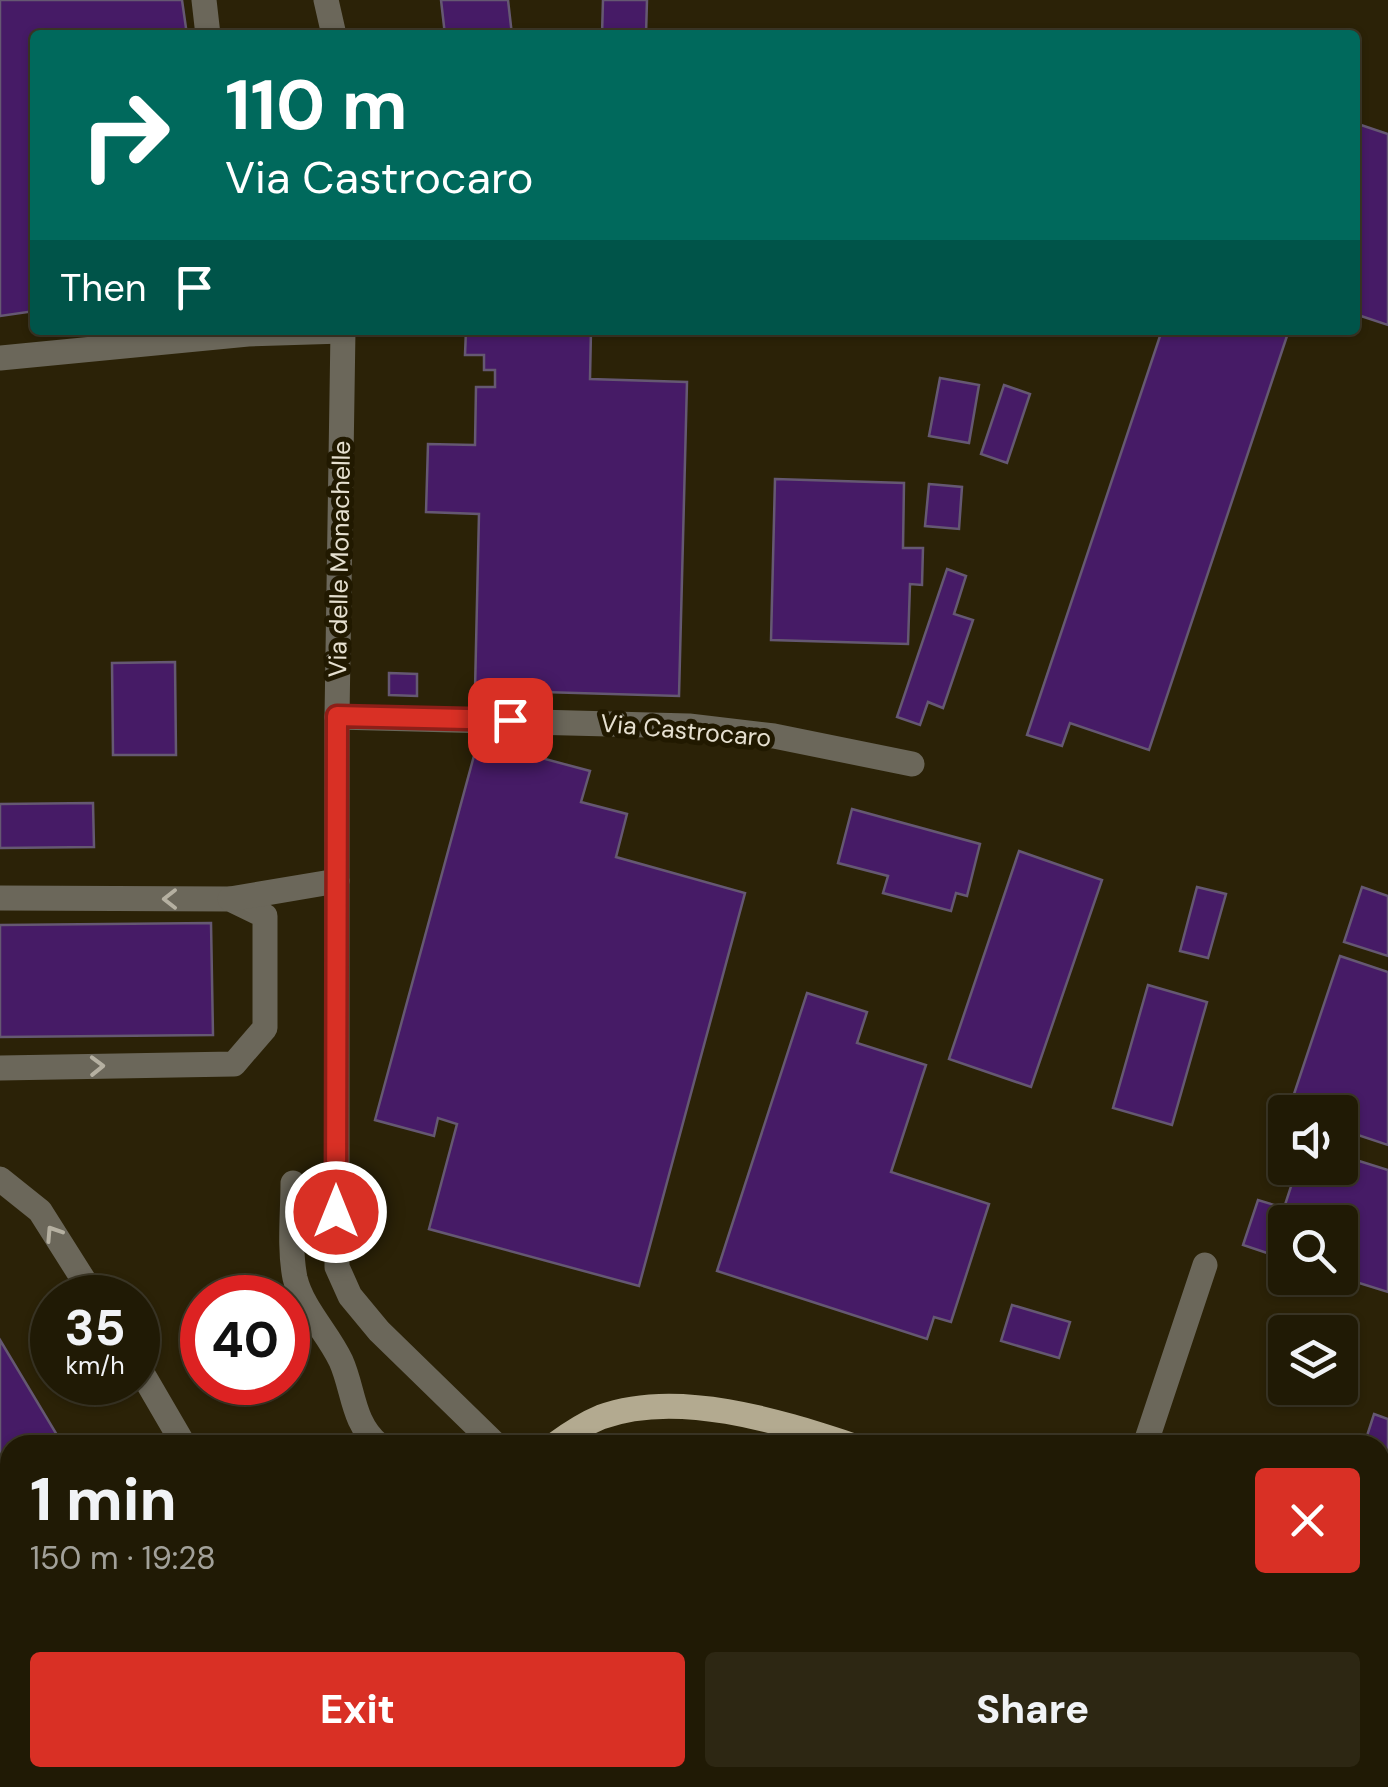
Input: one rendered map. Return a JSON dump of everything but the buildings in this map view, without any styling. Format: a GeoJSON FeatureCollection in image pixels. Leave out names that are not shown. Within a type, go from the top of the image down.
{"type":"FeatureCollection","features":[{"type":"Feature","properties":{"kind":"main road"},"geometry":{"type":"LineString","coordinates":[[571,1435],[603,1416],[676,1406],[733,1413],[815,1435]]}},
{"type":"Feature","properties":{"kind":"street"},"geometry":{"type":"LineString","coordinates":[[204,0],[207,30]]}},
{"type":"Feature","properties":{"kind":"street"},"geometry":{"type":"LineString","coordinates":[[326,0],[333,30]]}},
{"type":"Feature","properties":{"kind":"street"},"geometry":{"type":"LineString","coordinates":[[0,358],[219,335]]}},
{"type":"Feature","properties":{"kind":"street","name":"Via delle Monachelle"},"geometry":{"type":"LineString","coordinates":[[342,335],[337,1267],[350,1296],[380,1331],[486,1435]]}},
{"type":"Feature","properties":{"kind":"street","name":"Via Castrocaro"},"geometry":{"type":"LineString","coordinates":[[337,716],[689,726],[803,741],[912,764]]}},
{"type":"Feature","properties":{"kind":"street"},"geometry":{"type":"LineString","coordinates":[[0,898],[230,899],[337,881]]}},
{"type":"Feature","properties":{"kind":"street"},"geometry":{"type":"LineString","coordinates":[[0,1068],[234,1064],[266,1028],[264,916],[230,899]]}},
{"type":"Feature","properties":{"kind":"street"},"geometry":{"type":"LineString","coordinates":[[0,1179],[40,1211],[80,1275]]}},
{"type":"Feature","properties":{"kind":"street"},"geometry":{"type":"LineString","coordinates":[[293,1183],[294,1261],[299,1290],[342,1363],[359,1420],[368,1435]]}},
{"type":"Feature","properties":{"kind":"street"},"geometry":{"type":"LineString","coordinates":[[1147,1435],[1205,1265]]}},
{"type":"Feature","properties":{"kind":"street"},"geometry":{"type":"LineString","coordinates":[[160,1404],[178,1435]]}},
{"type":"Feature","properties":{"kind":"route"},"geometry":{"type":"LineString","coordinates":[[336,1212],[337,716],[510,720]]}}]}
